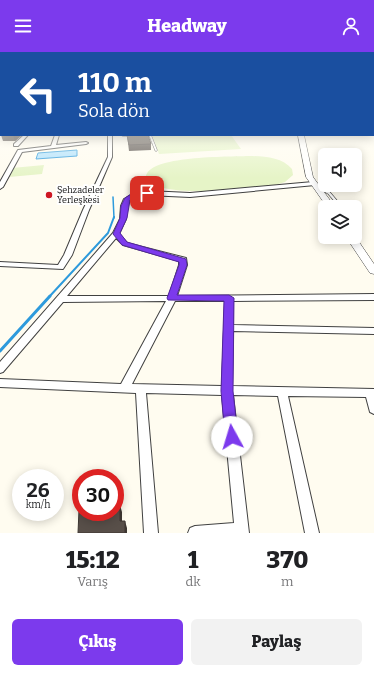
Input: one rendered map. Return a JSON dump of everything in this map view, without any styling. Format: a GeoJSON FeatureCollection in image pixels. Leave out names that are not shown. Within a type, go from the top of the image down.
{"type":"FeatureCollection","features":[{"type":"Feature","properties":{"kind":"street"},"geometry":{"type":"LineString","coordinates":[[16,145],[25,136]]}},
{"type":"Feature","properties":{"kind":"street"},"geometry":{"type":"LineString","coordinates":[[53,146],[57,136]]}},
{"type":"Feature","properties":{"kind":"street"},"geometry":{"type":"LineString","coordinates":[[0,264],[60,267],[68,255],[110,157],[110,136]]}},
{"type":"Feature","properties":{"kind":"street"},"geometry":{"type":"LineString","coordinates":[[301,136],[308,174],[313,184],[322,192],[327,200]]}},
{"type":"Feature","properties":{"kind":"street"},"geometry":{"type":"LineString","coordinates":[[0,187],[20,151],[86,143]]}},
{"type":"Feature","properties":{"kind":"street"},"geometry":{"type":"LineString","coordinates":[[0,369],[116,234],[123,218],[124,206],[127,199],[147,193],[198,194],[313,184]]}},
{"type":"Feature","properties":{"kind":"street"},"geometry":{"type":"LineString","coordinates":[[116,234],[125,244],[183,260],[183,265],[172,298],[125,387]]}},
{"type":"Feature","properties":{"kind":"street"},"geometry":{"type":"LineString","coordinates":[[356,244],[374,271]]}},
{"type":"Feature","properties":{"kind":"street"},"geometry":{"type":"LineString","coordinates":[[60,300],[374,296]]}},
{"type":"Feature","properties":{"kind":"street"},"geometry":{"type":"LineString","coordinates":[[195,533],[242,531],[227,391],[229,298]]}},
{"type":"Feature","properties":{"kind":"street"},"geometry":{"type":"LineString","coordinates":[[228,328],[374,331]]}},
{"type":"Feature","properties":{"kind":"street"},"geometry":{"type":"LineString","coordinates":[[0,383],[125,387],[141,389],[372,393],[374,409]]}},
{"type":"Feature","properties":{"kind":"street"},"geometry":{"type":"LineString","coordinates":[[141,389],[152,533]]}},
{"type":"Feature","properties":{"kind":"street"},"geometry":{"type":"LineString","coordinates":[[282,391],[312,533]]}},
{"type":"Feature","properties":{"kind":"lane"},"geometry":{"type":"LineString","coordinates":[[150,136],[156,150]]}},
{"type":"Feature","properties":{"kind":"lane"},"geometry":{"type":"LineString","coordinates":[[313,184],[329,193],[336,200]]}},
{"type":"Feature","properties":{"kind":"green space"},"geometry":{"type":"Polygon","coordinates":[[[152,136],[232,136],[241,149],[159,154],[152,136]]]}},
{"type":"Feature","properties":{"kind":"green space"},"geometry":{"type":"Polygon","coordinates":[[[248,156],[272,158],[283,162],[292,169],[293,175],[285,182],[272,186],[204,191],[167,189],[154,185],[146,178],[149,170],[173,161],[208,157],[248,156]]]}},
{"type":"Feature","properties":{"kind":"green space"},"geometry":{"type":"Polygon","coordinates":[[[44,165],[42,174],[9,177],[12,168],[44,165]]]}},
{"type":"Feature","properties":{"kind":"water"},"geometry":{"type":"Polygon","coordinates":[[[77,150],[77,156],[36,159],[38,153],[77,150]]]}},
{"type":"Feature","properties":{"kind":"building"},"geometry":{"type":"Polygon","coordinates":[[[127,136],[148,136],[151,144],[129,145],[127,136]]]}},
{"type":"Feature","properties":{"kind":"building"},"geometry":{"type":"Polygon","coordinates":[[[79,521],[125,521],[125,533],[78,533],[79,521]]]}},
{"type":"Feature","properties":{"kind":"waterway"},"geometry":{"type":"LineString","coordinates":[[113,197],[114,217]]}},
{"type":"Feature","properties":{"kind":"waterway"},"geometry":{"type":"LineString","coordinates":[[49,297],[108,233],[114,217]]}},
{"type":"Feature","properties":{"kind":"waterway"},"geometry":{"type":"LineString","coordinates":[[0,351],[50,296]]}},
{"type":"Feature","properties":{"kind":"place","name":"Şehzadeler Yerleşkesi"},"geometry":{"type":"Point","coordinates":[49,195]}},
{"type":"Feature","properties":{"kind":"route"},"geometry":{"type":"LineString","coordinates":[[147,193],[127,199],[124,206],[123,218],[116,234],[125,244],[183,260],[183,265],[172,298],[229,298],[227,391],[232,437]]}}]}
